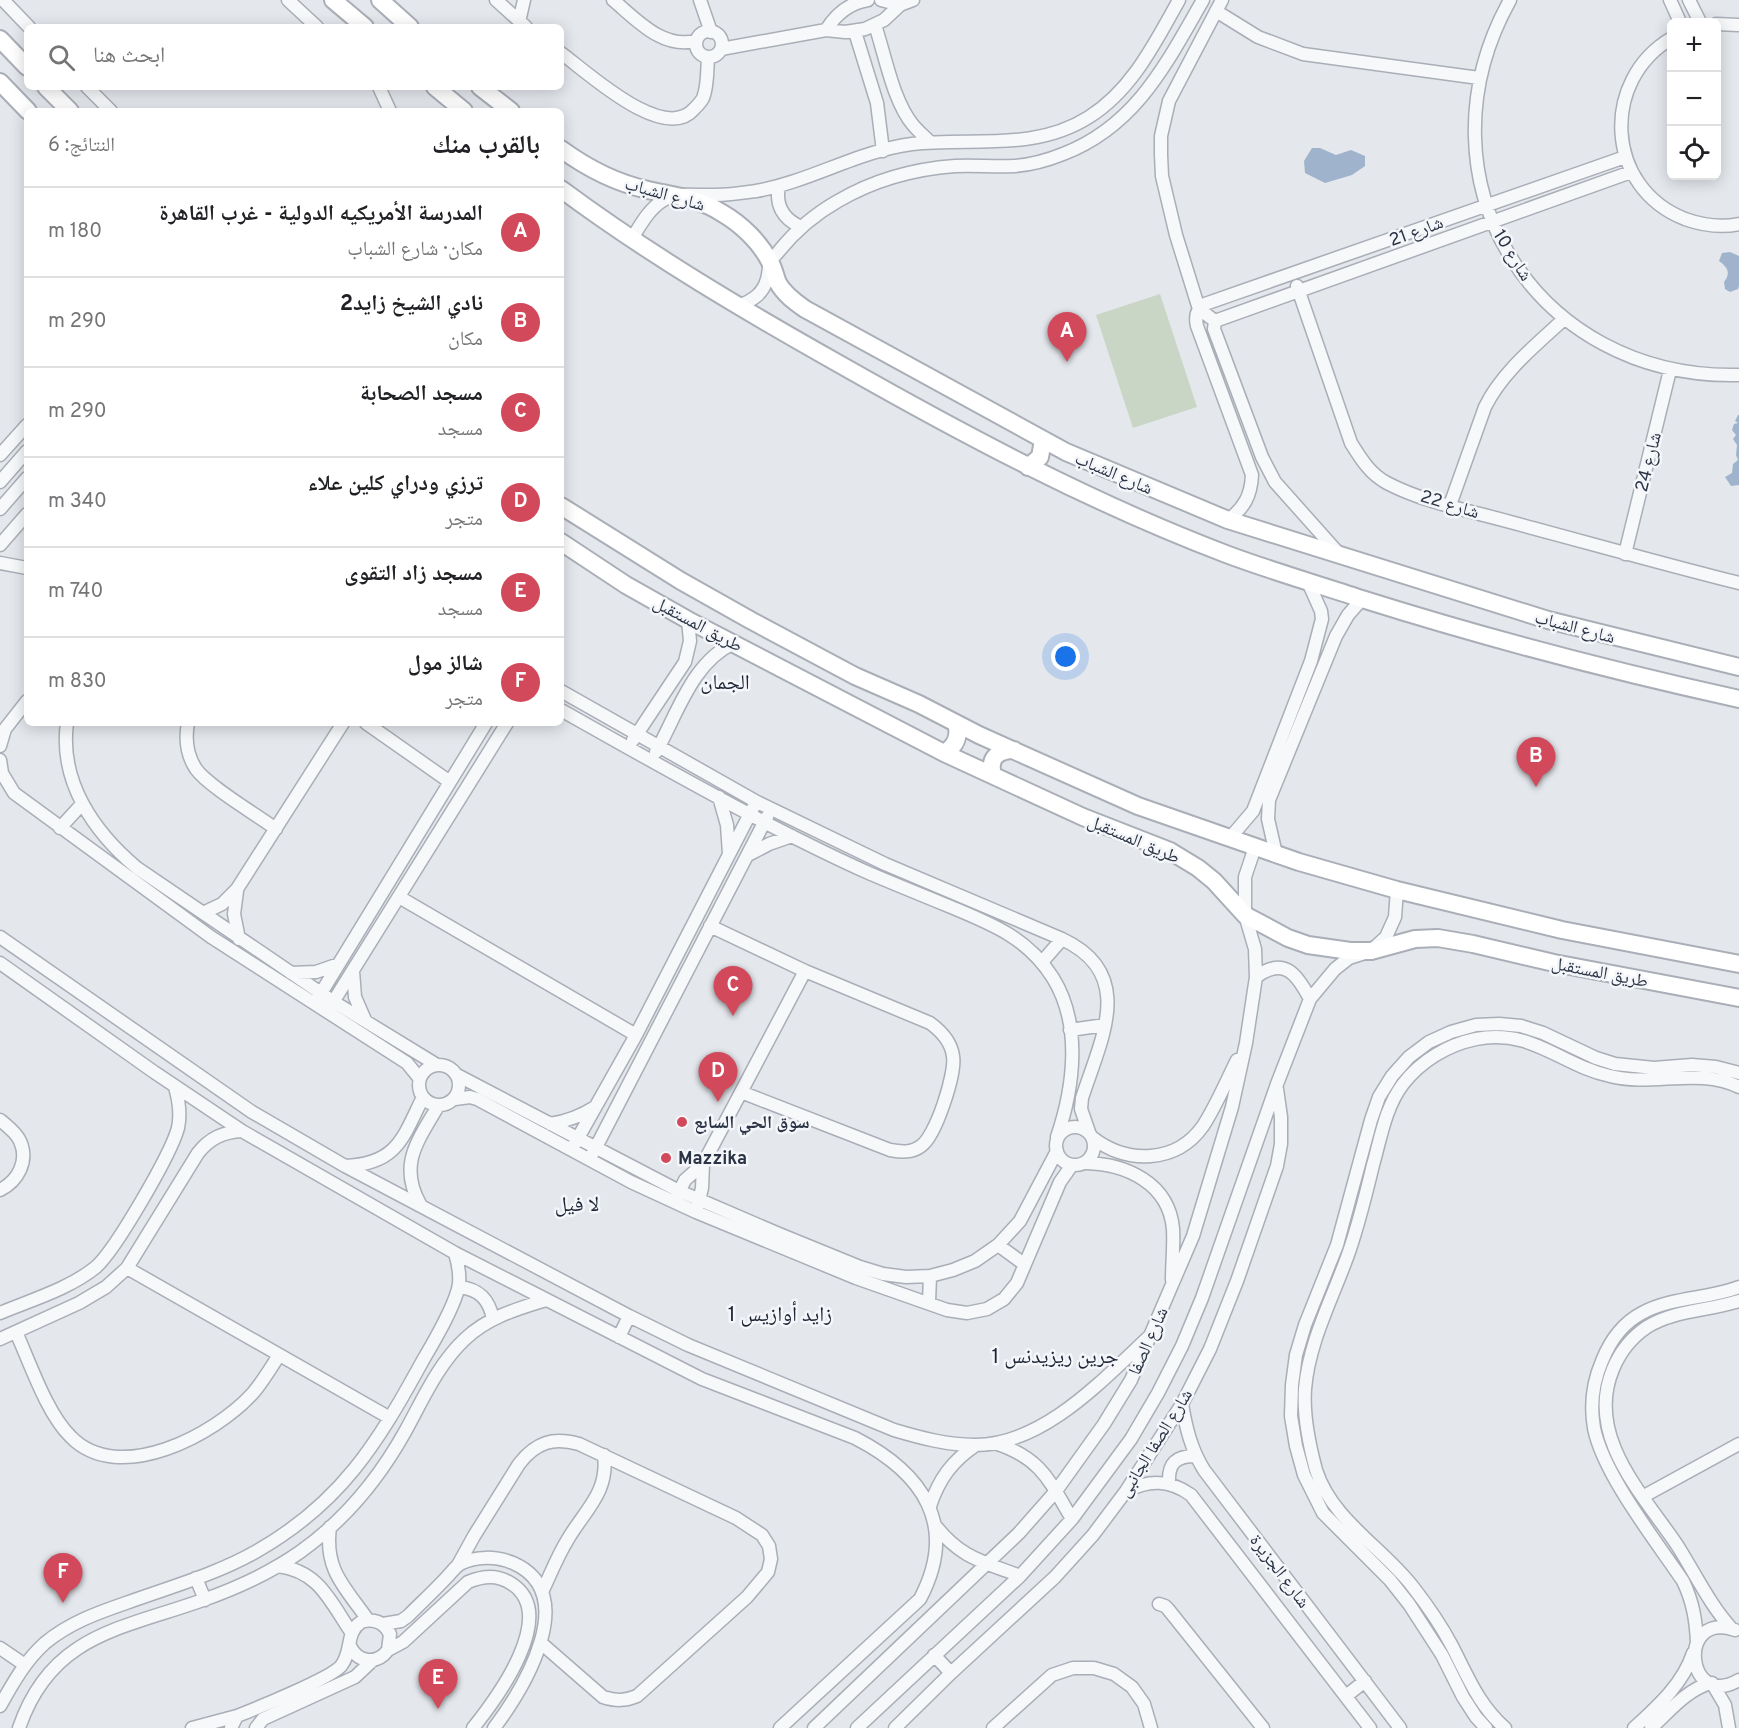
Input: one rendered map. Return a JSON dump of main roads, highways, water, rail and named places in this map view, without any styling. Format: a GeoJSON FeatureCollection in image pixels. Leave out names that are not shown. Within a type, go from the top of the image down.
{"type":"FeatureCollection","features":[{"type":"Feature","properties":{"kind":"water"},"geometry":{"type":"Polygon","coordinates":[[[1312,148],[1320,148],[1336,155],[1351,150],[1365,156],[1365,166],[1352,175],[1325,183],[1305,173],[1304,161],[1312,148]]]}},
{"type":"Feature","properties":{"kind":"water"},"geometry":{"type":"Polygon","coordinates":[[[1730,252],[1739,256],[1739,286],[1738,289],[1730,292],[1725,289],[1724,282],[1728,275],[1727,270],[1719,261],[1722,253],[1730,252]]]}},
{"type":"Feature","properties":{"kind":"water"},"geometry":{"type":"Polygon","coordinates":[[[1738,415],[1739,485],[1731,486],[1725,477],[1732,473],[1733,464],[1738,460],[1737,445],[1733,439],[1736,435],[1732,430],[1734,424],[1738,423],[1735,421],[1738,415]]]}},
{"type":"Feature","properties":{"kind":"place","name":"المدرسة الأمريكيه الدولية - غرب القاهرة"},"geometry":{"type":"Point","coordinates":[1067,362]}},
{"type":"Feature","properties":{"kind":"place","name":"نادي الشيخ زايد2"},"geometry":{"type":"Point","coordinates":[1536,787]}},
{"type":"Feature","properties":{"kind":"place","name":"مسجد الصحابة"},"geometry":{"type":"Point","coordinates":[733,1016]}},
{"type":"Feature","properties":{"kind":"place","name":"ترزي ودراي كلين علاء"},"geometry":{"type":"Point","coordinates":[718,1102]}},
{"type":"Feature","properties":{"kind":"place","name":"سوق الحي السابع"},"geometry":{"type":"Point","coordinates":[682,1122]}},
{"type":"Feature","properties":{"kind":"place","name":"Mazzika"},"geometry":{"type":"Point","coordinates":[666,1158]}},
{"type":"Feature","properties":{"kind":"place","name":"شالز مول"},"geometry":{"type":"Point","coordinates":[63,1603]}},
{"type":"Feature","properties":{"kind":"place","name":"مسجد زاد التقوى"},"geometry":{"type":"Point","coordinates":[438,1709]}},
{"type":"Feature","properties":{"kind":"district","name":"الجمان"},"geometry":{"type":"Point","coordinates":[725,682]}},
{"type":"Feature","properties":{"kind":"district","name":"لا فيل"},"geometry":{"type":"Point","coordinates":[577,1204]}},
{"type":"Feature","properties":{"kind":"district","name":"زايد أوازيس 1"},"geometry":{"type":"Point","coordinates":[780,1314]}},
{"type":"Feature","properties":{"kind":"district","name":"جرين ريزيدنس 1"},"geometry":{"type":"Point","coordinates":[1055,1356]}}]}
